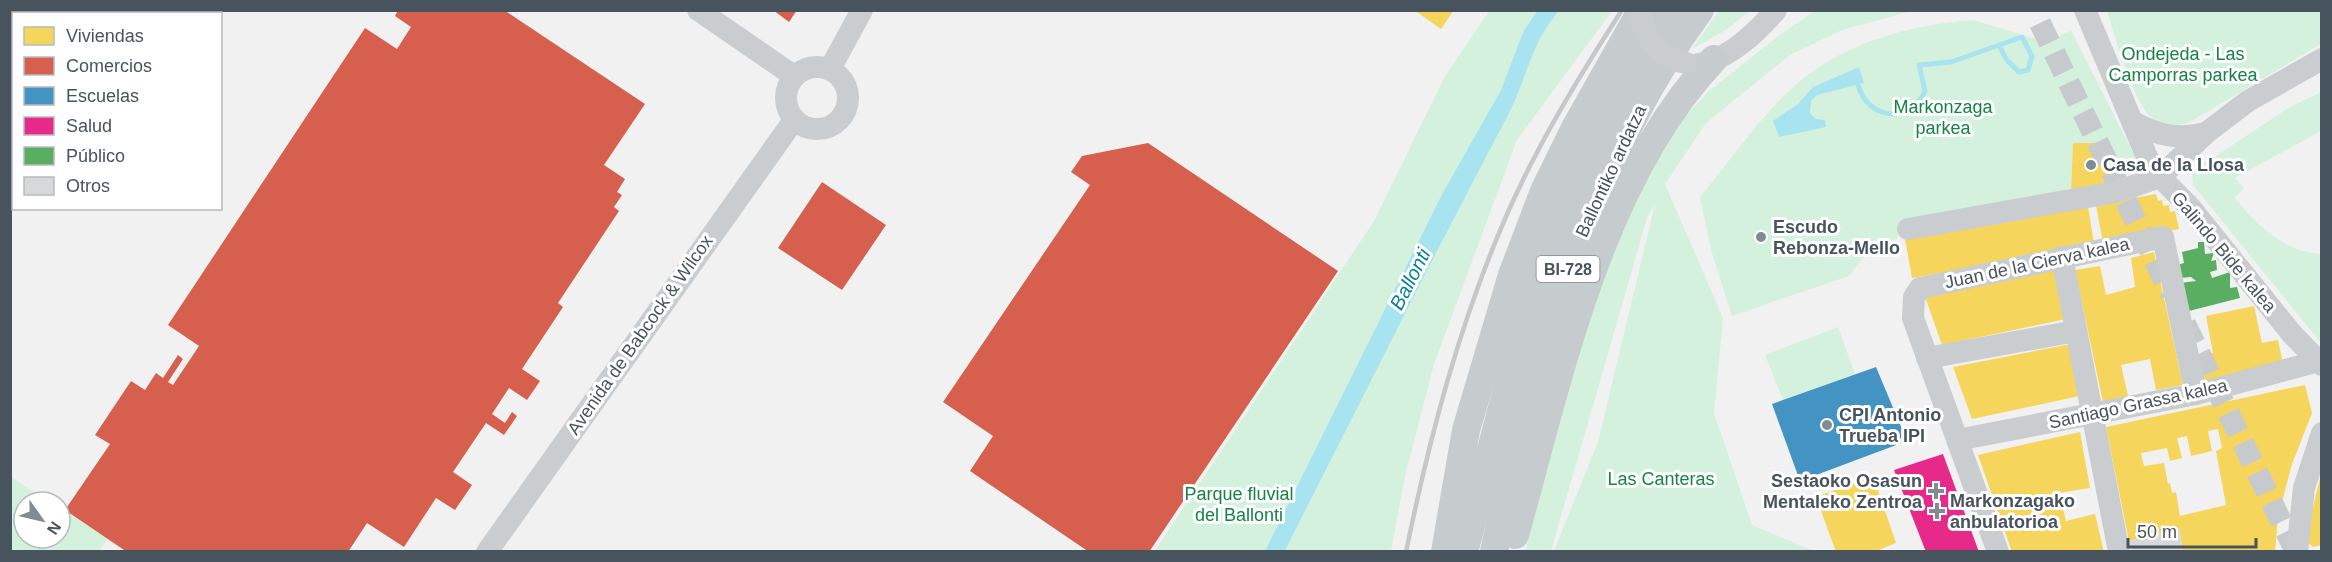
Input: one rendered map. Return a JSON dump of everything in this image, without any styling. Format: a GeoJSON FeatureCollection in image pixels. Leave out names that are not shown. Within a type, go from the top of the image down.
{"type":"FeatureCollection","features":[{"type":"Feature","properties":{"kind":"main road","name":"Ballontiko ardatza"},"geometry":{"type":"LineString","coordinates":[[1464,552],[1530,302],[1561,213],[1611,111],[1671,10]]}},
{"type":"Feature","properties":{"kind":"main road","name":"Ballontiko ardatza"},"geometry":{"type":"LineString","coordinates":[[1494,552],[1523,419],[1581,229],[1634,117],[1700,10]]}},
{"type":"Feature","properties":{"kind":"main road"},"geometry":{"type":"LineString","coordinates":[[1445,552],[1466,430],[1512,275],[1544,191],[1569,138],[1640,12]]}},
{"type":"Feature","properties":{"kind":"main road"},"geometry":{"type":"LineString","coordinates":[[1511,552],[1583,298],[1616,214],[1650,146],[1682,95],[1714,59]]}},
{"type":"Feature","properties":{"kind":"street"},"geometry":{"type":"LineString","coordinates":[[698,10],[794,76]]}},
{"type":"Feature","properties":{"kind":"street"},"geometry":{"type":"LineString","coordinates":[[830,69],[862,10]]}},
{"type":"Feature","properties":{"kind":"street"},"geometry":{"type":"LineString","coordinates":[[1640,12],[1649,39],[1661,53],[1686,63],[1704,63],[1740,44],[1776,10]]}},
{"type":"Feature","properties":{"kind":"street","name":"Galindo Bide kalea"},"geometry":{"type":"LineString","coordinates":[[2085,10],[2135,128],[2160,177],[2189,206],[2292,334],[2320,363]]}},
{"type":"Feature","properties":{"kind":"street"},"geometry":{"type":"LineString","coordinates":[[1908,229],[2128,189],[2160,177],[2206,133],[2248,101],[2322,59]]}},
{"type":"Feature","properties":{"kind":"street"},"geometry":{"type":"LineString","coordinates":[[811,67],[830,69],[843,81],[847,89],[848,98],[843,115],[830,126],[815,129],[794,120],[786,103],[789,84],[794,76],[811,67]]}},
{"type":"Feature","properties":{"kind":"street","name":"Avenida de Babcock & Wilcox"},"geometry":{"type":"LineString","coordinates":[[487,552],[794,120]]}},
{"type":"Feature","properties":{"kind":"street"},"geometry":{"type":"LineString","coordinates":[[2135,128],[2175,138],[2206,133]]}},
{"type":"Feature","properties":{"kind":"street","name":"Galindo Bide kalea"},"geometry":{"type":"LineString","coordinates":[[2135,128],[2159,163],[2167,165],[2177,162]]}},
{"type":"Feature","properties":{"kind":"street","name":"Juan de la Cierva kalea"},"geometry":{"type":"LineString","coordinates":[[1928,358],[1913,318],[1914,297],[1920,288],[2163,237],[2196,393]]}},
{"type":"Feature","properties":{"kind":"street"},"geometry":{"type":"LineString","coordinates":[[2062,257],[2119,552]]}},
{"type":"Feature","properties":{"kind":"street"},"geometry":{"type":"LineString","coordinates":[[1998,552],[1928,358],[2076,331]]}},
{"type":"Feature","properties":{"kind":"street","name":"Santiago Grassa kalea"},"geometry":{"type":"LineString","coordinates":[[1956,440],[2196,393],[2320,363]]}},
{"type":"Feature","properties":{"kind":"street"},"geometry":{"type":"LineString","coordinates":[[2297,552],[2304,488],[2322,433]]}},
{"type":"Feature","properties":{"kind":"green space","name":"Las Canteras"},"geometry":{"type":"Polygon","coordinates":[[[1816,10],[1912,11],[1842,30],[1790,55],[1706,123],[1665,184],[1723,318],[1714,413],[1752,525],[1814,551],[1554,551],[1598,442],[1655,204],[1647,218],[1551,551],[1525,552],[1590,294],[1647,177],[1678,124],[1709,91],[1778,36],[1816,10]]]}},
{"type":"Feature","properties":{"kind":"green space","name":"Parque fluvial del Ballonti"},"geometry":{"type":"Polygon","coordinates":[[[1489,11],[1537,11],[1523,32],[1501,90],[1441,196],[1265,551],[1154,552],[1374,221],[1445,76],[1489,11]]]}},
{"type":"Feature","properties":{"kind":"green space","name":"Parque fluvial del Ballonti"},"geometry":{"type":"Polygon","coordinates":[[[1559,11],[1612,11],[1517,140],[1434,364],[1405,476],[1391,551],[1285,552],[1421,281],[1513,105],[1541,36],[1559,11]]]}},
{"type":"Feature","properties":{"kind":"green space"},"geometry":{"type":"Polygon","coordinates":[[[1719,11],[1750,11],[1726,30],[1692,49],[1719,11]]]}},
{"type":"Feature","properties":{"kind":"green space","name":"Ondejeda - Las Camporras parkea"},"geometry":{"type":"Polygon","coordinates":[[[2107,11],[2321,11],[2321,44],[2188,123],[2169,125],[2152,118],[2138,99],[2125,68],[2107,11]]]}},
{"type":"Feature","properties":{"kind":"green space","name":"Markonzaga parkea"},"geometry":{"type":"Polygon","coordinates":[[[1973,20],[2047,42],[2071,30],[2132,151],[2143,166],[2134,174],[2110,177],[2109,152],[2104,143],[2073,143],[2071,191],[1900,228],[1897,239],[1873,245],[1849,276],[1732,316],[1711,250],[1700,197],[1747,137],[1799,82],[1838,56],[1859,46],[1904,31],[1973,20]]]}},
{"type":"Feature","properties":{"kind":"green space"},"geometry":{"type":"Polygon","coordinates":[[[2321,92],[2321,131],[2235,178],[2244,188],[2235,198],[2252,218],[2284,243],[2321,254],[2321,343],[2193,185],[2192,172],[2290,107],[2321,92]]]}},
{"type":"Feature","properties":{"kind":"green space"},"geometry":{"type":"Polygon","coordinates":[[[1838,327],[1855,374],[1783,400],[1765,355],[1838,327]]]}},
{"type":"Feature","properties":{"kind":"green space"},"geometry":{"type":"Polygon","coordinates":[[[10,476],[30,490],[12,490],[12,550],[72,550],[72,516],[108,538],[99,551],[11,551],[10,476]]]}},
{"type":"Feature","properties":{"kind":"water","name":"Ballonti"},"geometry":{"type":"Polygon","coordinates":[[[1537,11],[1559,11],[1541,36],[1513,105],[1285,551],[1265,551],[1441,196],[1501,90],[1523,32],[1537,11]]]}},
{"type":"Feature","properties":{"kind":"water"},"geometry":{"type":"Polygon","coordinates":[[[1859,67],[1864,83],[1817,95],[1811,101],[1810,113],[1816,119],[1825,120],[1826,127],[1779,137],[1773,121],[1798,104],[1813,87],[1859,67]]]}},
{"type":"Feature","properties":{"kind":"building: Viviendas"},"geometry":{"type":"Polygon","coordinates":[[[1414,10],[1454,10],[1441,29],[1414,10]]]}},
{"type":"Feature","properties":{"kind":"building: Viviendas","name":"Casa de la Llosa"},"geometry":{"type":"Polygon","coordinates":[[[2073,143],[2104,143],[2109,152],[2111,188],[2071,191],[2073,143]]]}},
{"type":"Feature","properties":{"kind":"building: Viviendas"},"geometry":{"type":"Polygon","coordinates":[[[2156,194],[2158,201],[2162,200],[2163,206],[2169,205],[2170,212],[2175,211],[2179,229],[2103,243],[2096,205],[2156,194]]]}},
{"type":"Feature","properties":{"kind":"building: Viviendas"},"geometry":{"type":"Polygon","coordinates":[[[2088,206],[2094,244],[1912,278],[1905,239],[2088,206]]]}},
{"type":"Feature","properties":{"kind":"building: Viviendas"},"geometry":{"type":"Polygon","coordinates":[[[2154,252],[2183,385],[2156,390],[2150,359],[2121,365],[2128,396],[2103,402],[2075,270],[2100,266],[2106,295],[2135,287],[2131,258],[2154,252]]]}},
{"type":"Feature","properties":{"kind":"building: Viviendas"},"geometry":{"type":"Polygon","coordinates":[[[2053,264],[2066,319],[1942,345],[1923,291],[2053,264]]]}},
{"type":"Feature","properties":{"kind":"building: Viviendas"},"geometry":{"type":"Polygon","coordinates":[[[2254,306],[2262,343],[2278,340],[2283,364],[2203,381],[2198,356],[2213,353],[2206,316],[2254,306]]]}},
{"type":"Feature","properties":{"kind":"building: Viviendas"},"geometry":{"type":"Polygon","coordinates":[[[2071,344],[2084,395],[1972,419],[1953,367],[2071,344]]]}},
{"type":"Feature","properties":{"kind":"building: Viviendas"},"geometry":{"type":"Polygon","coordinates":[[[2305,385],[2312,413],[2292,464],[2278,517],[2275,552],[2183,552],[2179,528],[2129,541],[2106,427],[2305,385]],[[2218,429],[2208,431],[2212,451],[2191,456],[2187,436],[2177,438],[2182,458],[2170,461],[2167,448],[2141,453],[2144,466],[2164,463],[2168,484],[2170,483],[2172,493],[2176,492],[2180,516],[2226,505],[2216,451],[2222,448],[2218,429]]]}},
{"type":"Feature","properties":{"kind":"building: Viviendas"},"geometry":{"type":"Polygon","coordinates":[[[2080,432],[2090,488],[2059,493],[2066,521],[2095,514],[2104,552],[2012,552],[1978,455],[2080,432]]]}},
{"type":"Feature","properties":{"kind":"building: Viviendas"},"geometry":{"type":"Polygon","coordinates":[[[2322,470],[2322,545],[2313,547],[2305,540],[2322,470]]]}},
{"type":"Feature","properties":{"kind":"building: Viviendas"},"geometry":{"type":"Polygon","coordinates":[[[1873,476],[1896,543],[1874,552],[1836,552],[1816,497],[1873,476]]]}},
{"type":"Feature","properties":{"kind":"building: Comercios"},"geometry":{"type":"Polygon","coordinates":[[[398,10],[504,10],[645,104],[604,165],[625,179],[617,192],[622,195],[614,207],[619,211],[558,303],[563,307],[522,369],[540,381],[527,400],[509,388],[492,414],[505,423],[512,412],[517,416],[504,435],[486,423],[453,472],[472,485],[455,510],[436,498],[404,547],[367,523],[348,552],[127,552],[72,515],[72,500],[110,444],[95,435],[131,381],[145,390],[156,373],[163,378],[178,355],[183,359],[168,382],[173,385],[199,346],[168,325],[365,28],[397,49],[411,27],[395,16],[398,10]]]}},
{"type":"Feature","properties":{"kind":"building: Comercios"},"geometry":{"type":"Polygon","coordinates":[[[773,10],[797,10],[789,22],[773,10]]]}},
{"type":"Feature","properties":{"kind":"building: Comercios"},"geometry":{"type":"Polygon","coordinates":[[[1148,143],[1338,271],[1149,552],[1089,552],[970,471],[993,436],[943,402],[1090,185],[1071,172],[1082,156],[1148,143]]]}},
{"type":"Feature","properties":{"kind":"building: Comercios"},"geometry":{"type":"Polygon","coordinates":[[[822,182],[886,225],[842,290],[778,248],[822,182]]]}},
{"type":"Feature","properties":{"kind":"building: Escuelas"},"geometry":{"type":"Polygon","coordinates":[[[1876,367],[1907,441],[1800,481],[1772,404],[1876,367]]]}},
{"type":"Feature","properties":{"kind":"building: Salud","name":"Markonzagako anbulatorioa"},"geometry":{"type":"Polygon","coordinates":[[[1943,454],[1979,552],[1926,552],[1894,470],[1943,454]]]}},
{"type":"Feature","properties":{"kind":"building: Público"},"geometry":{"type":"Polygon","coordinates":[[[2198,242],[2204,242],[2205,254],[2214,253],[2211,261],[2216,260],[2217,270],[2210,272],[2212,278],[2230,272],[2230,288],[2237,287],[2240,298],[2185,312],[2180,283],[2196,281],[2191,277],[2180,278],[2174,266],[2184,263],[2182,252],[2198,248],[2198,242]]]}},
{"type":"Feature","properties":{"kind":"building: Otros"},"geometry":{"type":"Polygon","coordinates":[[[2179,528],[2183,552],[2132,552],[2129,541],[2179,528]]]}},
{"type":"Feature","properties":{"kind":"waterway"},"geometry":{"type":"LineString","coordinates":[[1858,85],[1863,97],[1871,105],[1890,114],[1900,113],[1910,109],[1918,102],[1925,91],[1919,65],[1951,62],[2022,37],[2032,56],[2028,70],[2019,72],[2006,59],[1999,45]]}},
{"type":"Feature","properties":{"kind":"tunnel"},"geometry":{"type":"LineString","coordinates":[[2040,23],[2171,294]]}},
{"type":"Feature","properties":{"kind":"tunnel"},"geometry":{"type":"LineString","coordinates":[[2185,324],[2296,552]]}},
{"type":"Feature","properties":{"kind":"railway"},"geometry":{"type":"LineString","coordinates":[[1406,552],[1425,465],[1448,379],[1491,253],[1520,186],[1547,134],[1622,10]]}},
{"type":"Feature","properties":{"kind":"place","name":"Casa de la Llosa"},"geometry":{"type":"Point","coordinates":[2091,165]}},
{"type":"Feature","properties":{"kind":"place","name":"Escudo Rebonza-Mello"},"geometry":{"type":"Point","coordinates":[1761,237]}},
{"type":"Feature","properties":{"kind":"place","name":"CPI Antonio Trueba IPI"},"geometry":{"type":"Point","coordinates":[1827,425]}},
{"type":"Feature","properties":{"kind":"place","name":"Sestaoko Osasun Mentaleko Zentroa"},"geometry":{"type":"Point","coordinates":[1936,491]}},
{"type":"Feature","properties":{"kind":"place","name":"Markonzagako anbulatorioa"},"geometry":{"type":"Point","coordinates":[1937,511]}}]}
